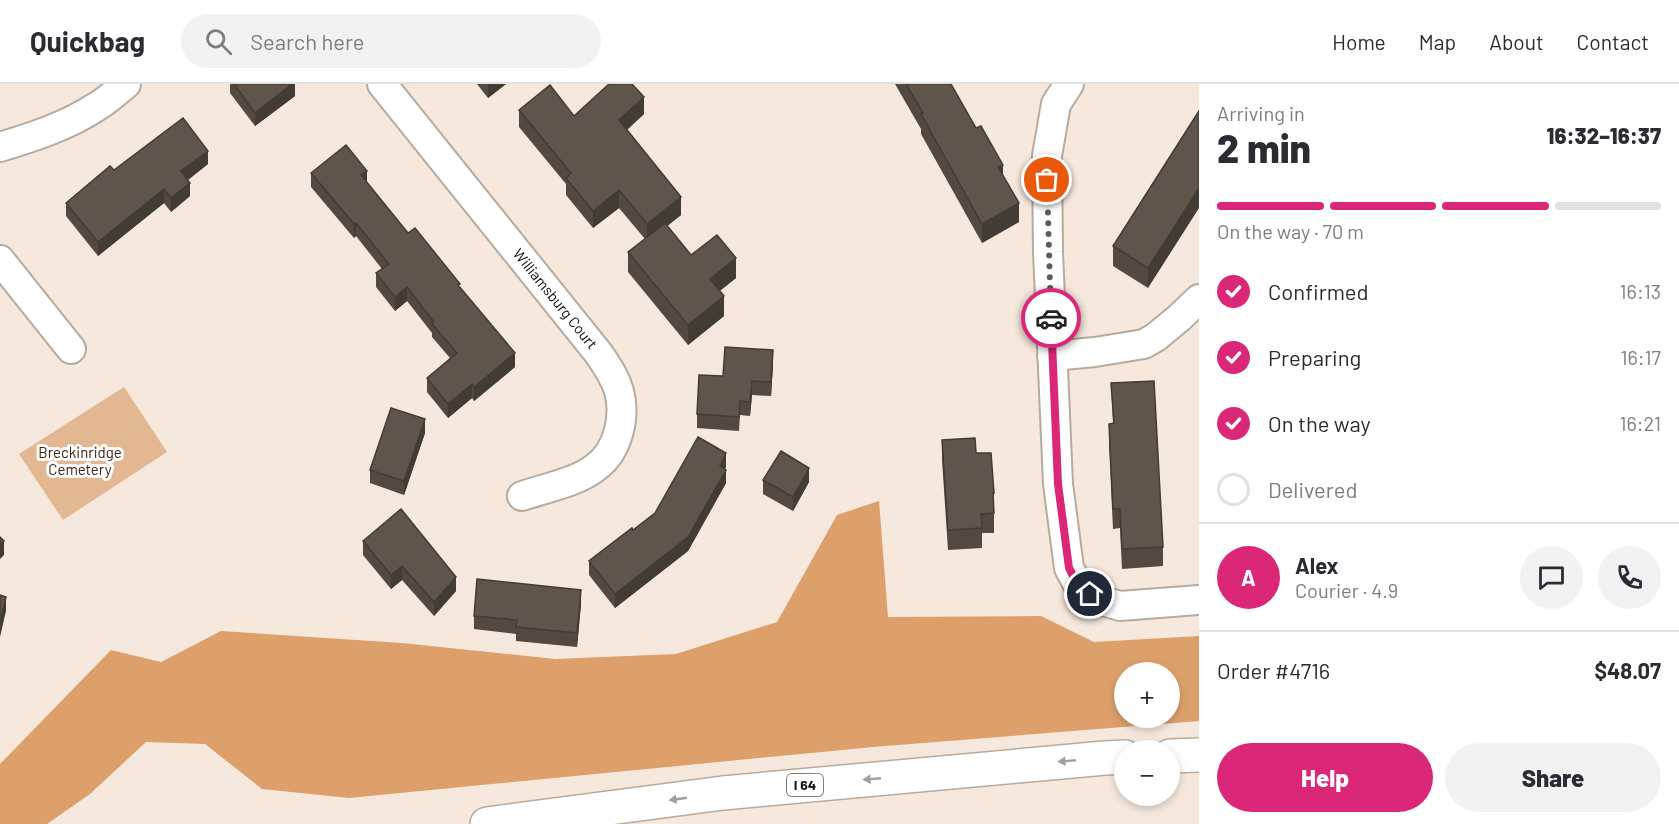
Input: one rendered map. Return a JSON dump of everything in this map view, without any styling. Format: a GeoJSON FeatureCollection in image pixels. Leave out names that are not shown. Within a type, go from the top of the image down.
{"type":"FeatureCollection","features":[{"type":"Feature","properties":{"kind":"highway"},"geometry":{"type":"LineString","coordinates":[[1180,756],[1199,755]]}},
{"type":"Feature","properties":{"kind":"highway","name":"I 64"},"geometry":{"type":"LineString","coordinates":[[487,824],[723,793],[1114,758]]}},
{"type":"Feature","properties":{"kind":"street"},"geometry":{"type":"LineString","coordinates":[[0,147],[73,121],[98,106],[126,84]]}},
{"type":"Feature","properties":{"kind":"street","name":"Williamsburg Court"},"geometry":{"type":"LineString","coordinates":[[382,84],[599,354],[610,369],[619,393],[621,412],[619,432],[607,457],[596,468],[574,479],[522,496]]}},
{"type":"Feature","properties":{"kind":"street"},"geometry":{"type":"LineString","coordinates":[[1069,84],[1056,104],[1047,156],[1058,484],[1069,568],[1077,583],[1096,599],[1119,606],[1199,600]]}},
{"type":"Feature","properties":{"kind":"street"},"geometry":{"type":"LineString","coordinates":[[0,260],[71,349]]}},
{"type":"Feature","properties":{"kind":"street"},"geometry":{"type":"LineString","coordinates":[[1052,356],[1144,344],[1156,337],[1199,299]]}},
{"type":"Feature","properties":{"kind":"green space","name":"Breckinridge Cemetery"},"geometry":{"type":"Polygon","coordinates":[[[124,387],[167,452],[63,520],[19,454],[124,387]]]}},
{"type":"Feature","properties":{"kind":"shaded area"},"geometry":{"type":"Polygon","coordinates":[[[879,501],[888,617],[1041,616],[1094,642],[1199,636],[1199,721],[1180,723],[1180,662],[1114,662],[1114,728],[873,747],[349,798],[262,789],[205,744],[146,742],[90,794],[47,824],[0,824],[0,764],[111,650],[161,662],[221,631],[402,643],[555,659],[676,654],[777,622],[837,515],[879,501]]]}},
{"type":"Feature","properties":{"kind":"building"},"geometry":{"type":"Polygon","coordinates":[[[234,84],[292,84],[255,113],[234,84]]]}},
{"type":"Feature","properties":{"kind":"building"},"geometry":{"type":"Polygon","coordinates":[[[609,84],[632,84],[644,97],[619,120],[681,197],[647,224],[619,190],[593,211],[566,178],[571,173],[519,110],[550,85],[574,116],[609,84]]]}},
{"type":"Feature","properties":{"kind":"building"},"geometry":{"type":"Polygon","coordinates":[[[906,84],[951,84],[976,128],[981,126],[1003,165],[998,167],[1019,203],[982,224],[906,84]]]}},
{"type":"Feature","properties":{"kind":"building"},"geometry":{"type":"Polygon","coordinates":[[[1199,111],[1199,188],[1148,268],[1113,246],[1199,111]]]}},
{"type":"Feature","properties":{"kind":"building"},"geometry":{"type":"Polygon","coordinates":[[[183,118],[208,151],[181,171],[190,183],[171,198],[164,189],[98,242],[66,203],[110,166],[114,170],[183,118]]]}},
{"type":"Feature","properties":{"kind":"building"},"geometry":{"type":"Polygon","coordinates":[[[346,145],[367,171],[361,175],[408,233],[415,228],[460,284],[458,285],[515,353],[474,387],[472,384],[448,404],[427,378],[457,353],[432,324],[434,322],[407,287],[395,297],[376,273],[389,264],[311,173],[346,145]]]}},
{"type":"Feature","properties":{"kind":"building"},"geometry":{"type":"Polygon","coordinates":[[[665,223],[691,255],[717,235],[736,258],[710,279],[724,296],[688,325],[628,252],[665,223]]]}},
{"type":"Feature","properties":{"kind":"building"},"geometry":{"type":"Polygon","coordinates":[[[725,347],[773,350],[771,382],[752,381],[750,402],[740,401],[739,417],[697,414],[699,375],[723,376],[725,347]]]}},
{"type":"Feature","properties":{"kind":"building"},"geometry":{"type":"Polygon","coordinates":[[[1154,381],[1163,547],[1122,549],[1120,509],[1113,509],[1109,424],[1114,423],[1111,383],[1154,381]]]}},
{"type":"Feature","properties":{"kind":"building"},"geometry":{"type":"Polygon","coordinates":[[[391,408],[425,419],[404,481],[370,470],[391,408]]]}},
{"type":"Feature","properties":{"kind":"building"},"geometry":{"type":"Polygon","coordinates":[[[698,437],[726,453],[720,466],[726,470],[688,537],[615,594],[589,561],[655,513],[698,437]]]}},
{"type":"Feature","properties":{"kind":"building"},"geometry":{"type":"Polygon","coordinates":[[[975,438],[976,453],[991,453],[994,513],[981,514],[982,528],[948,530],[942,440],[975,438]]]}},
{"type":"Feature","properties":{"kind":"building"},"geometry":{"type":"Polygon","coordinates":[[[781,451],[809,468],[793,497],[763,480],[781,451]]]}},
{"type":"Feature","properties":{"kind":"building"},"geometry":{"type":"Polygon","coordinates":[[[401,509],[456,577],[434,602],[402,566],[391,575],[363,541],[401,509]]]}},
{"type":"Feature","properties":{"kind":"building"},"geometry":{"type":"Polygon","coordinates":[[[477,579],[581,590],[577,633],[516,627],[517,620],[474,616],[477,579]]]}},
{"type":"Feature","properties":{"kind":"building"},"geometry":{"type":"Polygon","coordinates":[[[0,595],[6,597],[0,624],[0,595]]]}},
{"type":"Feature","properties":{"kind":"way so far"},"geometry":{"type":"LineString","coordinates":[[1047,180],[1051,318]]}},
{"type":"Feature","properties":{"kind":"route"},"geometry":{"type":"LineString","coordinates":[[1051,318],[1058,484],[1069,568],[1077,583],[1090,594]]}}]}
